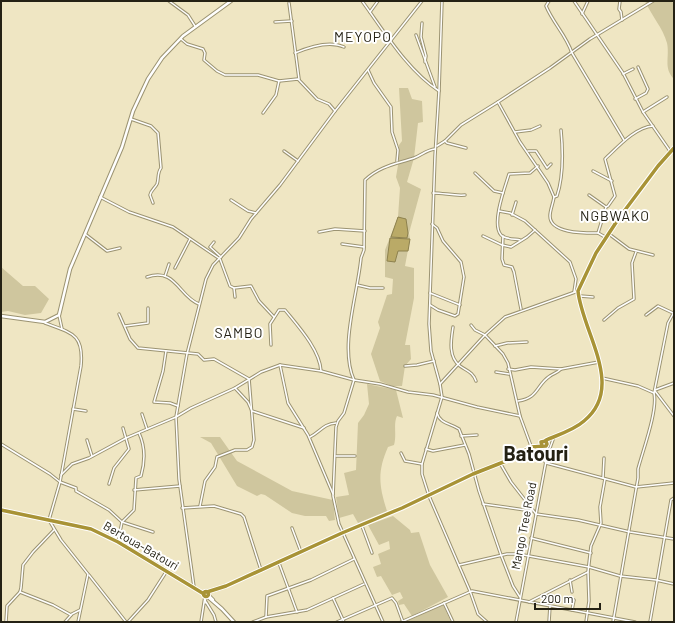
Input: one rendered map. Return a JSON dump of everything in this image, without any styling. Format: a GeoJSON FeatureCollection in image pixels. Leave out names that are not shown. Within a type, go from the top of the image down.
{"type":"FeatureCollection","features":[{"type":"Feature","properties":{"kind":"highway"},"geometry":{"type":"LineString","coordinates":[[206,594],[429,496],[473,474],[542,444],[580,424],[589,416],[601,396],[602,378],[576,292],[596,253],[606,238],[638,193],[670,151],[674,148]]}},
{"type":"Feature","properties":{"kind":"highway","name":"Bertoua-Batouri"},"geometry":{"type":"LineString","coordinates":[[1,510],[87,528],[118,542],[166,572],[206,594]]}},
{"type":"Feature","properties":{"kind":"street"},"geometry":{"type":"LineString","coordinates":[[169,1],[188,15],[195,26]]}},
{"type":"Feature","properties":{"kind":"street"},"geometry":{"type":"LineString","coordinates":[[62,330],[60,315],[64,302],[68,274],[122,147],[131,119],[151,73],[169,49],[180,38],[231,1]]}},
{"type":"Feature","properties":{"kind":"street"},"geometry":{"type":"LineString","coordinates":[[362,1],[390,41],[439,91]]}},
{"type":"Feature","properties":{"kind":"street"},"geometry":{"type":"LineString","coordinates":[[370,12],[378,1]]}},
{"type":"Feature","properties":{"kind":"street"},"geometry":{"type":"LineString","coordinates":[[196,589],[182,508],[176,417],[187,354],[198,304],[206,279],[214,265],[239,238],[256,213],[422,1]]}},
{"type":"Feature","properties":{"kind":"street"},"geometry":{"type":"LineString","coordinates":[[442,1],[439,91],[433,193],[429,324],[434,361],[442,397],[422,464],[422,474],[429,496],[470,591],[479,616],[487,622]]}},
{"type":"Feature","properties":{"kind":"street"},"geometry":{"type":"LineString","coordinates":[[549,1],[546,4],[554,22],[567,39],[572,53],[624,140]]}},
{"type":"Feature","properties":{"kind":"street"},"geometry":{"type":"LineString","coordinates":[[574,1],[596,36],[623,74],[635,99],[670,151]]}},
{"type":"Feature","properties":{"kind":"street"},"geometry":{"type":"LineString","coordinates":[[582,14],[588,1]]}},
{"type":"Feature","properties":{"kind":"street"},"geometry":{"type":"LineString","coordinates":[[620,1],[619,9],[622,20]]}},
{"type":"Feature","properties":{"kind":"street"},"geometry":{"type":"LineString","coordinates":[[436,146],[445,141],[461,125],[596,36],[653,1]]}},
{"type":"Feature","properties":{"kind":"street"},"geometry":{"type":"LineString","coordinates":[[288,4],[292,21],[299,79],[317,100],[329,104],[335,111]]}},
{"type":"Feature","properties":{"kind":"street"},"geometry":{"type":"LineString","coordinates":[[275,22],[292,21]]}},
{"type":"Feature","properties":{"kind":"street"},"geometry":{"type":"LineString","coordinates":[[422,22],[421,37],[426,56],[425,63]]}},
{"type":"Feature","properties":{"kind":"street"},"geometry":{"type":"LineString","coordinates":[[416,35],[425,63],[436,89]]}},
{"type":"Feature","properties":{"kind":"street"},"geometry":{"type":"LineString","coordinates":[[180,38],[187,44],[203,49],[205,53],[204,60],[217,71],[226,75],[258,75],[279,81],[299,79]]}},
{"type":"Feature","properties":{"kind":"street"},"geometry":{"type":"LineString","coordinates":[[295,53],[322,45],[337,44],[344,46]]}},
{"type":"Feature","properties":{"kind":"street"},"geometry":{"type":"LineString","coordinates":[[635,99],[646,93],[648,89],[638,67]]}},
{"type":"Feature","properties":{"kind":"street"},"geometry":{"type":"LineString","coordinates":[[623,74],[633,69]]}},
{"type":"Feature","properties":{"kind":"street"},"geometry":{"type":"LineString","coordinates":[[368,70],[374,83],[391,107],[392,132],[398,150],[398,162]]}},
{"type":"Feature","properties":{"kind":"street"},"geometry":{"type":"LineString","coordinates":[[263,113],[276,95],[279,81]]}},
{"type":"Feature","properties":{"kind":"street"},"geometry":{"type":"LineString","coordinates":[[643,112],[667,97]]}},
{"type":"Feature","properties":{"kind":"street"},"geometry":{"type":"LineString","coordinates":[[498,102],[514,132],[538,166],[554,197]]}},
{"type":"Feature","properties":{"kind":"street"},"geometry":{"type":"LineString","coordinates":[[131,119],[151,126],[158,133],[161,168],[158,172],[156,185],[152,189],[150,195],[153,202]]}},
{"type":"Feature","properties":{"kind":"street"},"geometry":{"type":"LineString","coordinates":[[649,127],[651,123]]}},
{"type":"Feature","properties":{"kind":"street"},"geometry":{"type":"LineString","coordinates":[[514,132],[531,130],[540,126]]}},
{"type":"Feature","properties":{"kind":"street"},"geometry":{"type":"LineString","coordinates":[[598,234],[606,207],[614,197],[612,181],[605,159],[624,140],[653,126]]}},
{"type":"Feature","properties":{"kind":"street"},"geometry":{"type":"LineString","coordinates":[[561,130],[562,167],[560,186],[557,196],[554,197],[550,216],[553,224],[560,229],[578,233],[598,234],[606,238]]}},
{"type":"Feature","properties":{"kind":"street"},"geometry":{"type":"LineString","coordinates":[[445,141],[447,144],[466,148]]}},
{"type":"Feature","properties":{"kind":"street"},"geometry":{"type":"LineString","coordinates":[[310,437],[316,434],[321,427],[337,422],[344,413],[354,380],[349,357],[349,338],[357,285],[365,247],[365,180],[379,169],[435,149]]}},
{"type":"Feature","properties":{"kind":"street"},"geometry":{"type":"LineString","coordinates":[[284,151],[298,161]]}},
{"type":"Feature","properties":{"kind":"street"},"geometry":{"type":"LineString","coordinates":[[528,151],[536,151],[547,168],[551,164]]}},
{"type":"Feature","properties":{"kind":"street"},"geometry":{"type":"LineString","coordinates":[[521,310],[521,300],[514,272],[512,267],[504,265],[502,259],[503,236],[497,220],[508,174],[530,173],[538,166]]}},
{"type":"Feature","properties":{"kind":"street"},"geometry":{"type":"LineString","coordinates":[[593,171],[612,181]]}},
{"type":"Feature","properties":{"kind":"street"},"geometry":{"type":"LineString","coordinates":[[475,173],[494,191],[503,193]]}},
{"type":"Feature","properties":{"kind":"street"},"geometry":{"type":"LineString","coordinates":[[433,193],[449,193],[456,196],[465,195]]}},
{"type":"Feature","properties":{"kind":"street"},"geometry":{"type":"LineString","coordinates":[[588,195],[606,207]]}},
{"type":"Feature","properties":{"kind":"street"},"geometry":{"type":"LineString","coordinates":[[100,197],[127,211],[173,227],[221,258]]}},
{"type":"Feature","properties":{"kind":"street"},"geometry":{"type":"LineString","coordinates":[[231,200],[248,211],[256,213]]}},
{"type":"Feature","properties":{"kind":"street"},"geometry":{"type":"LineString","coordinates":[[512,215],[516,202]]}},
{"type":"Feature","properties":{"kind":"street"},"geometry":{"type":"LineString","coordinates":[[440,384],[497,322],[521,310],[554,301],[576,292],[576,279],[572,265],[525,221],[499,211]]}},
{"type":"Feature","properties":{"kind":"street"},"geometry":{"type":"LineString","coordinates":[[430,305],[438,310],[455,316],[458,314],[464,277],[460,262],[443,240],[438,228],[432,224]]}},
{"type":"Feature","properties":{"kind":"street"},"geometry":{"type":"LineString","coordinates":[[319,232],[334,229],[365,231]]}},
{"type":"Feature","properties":{"kind":"street"},"geometry":{"type":"LineString","coordinates":[[483,236],[510,247],[527,237],[535,230]]}},
{"type":"Feature","properties":{"kind":"street"},"geometry":{"type":"LineString","coordinates":[[84,234],[107,251],[120,248]]}},
{"type":"Feature","properties":{"kind":"street"},"geometry":{"type":"LineString","coordinates":[[609,234],[629,249],[636,252],[653,255]]}},
{"type":"Feature","properties":{"kind":"street"},"geometry":{"type":"LineString","coordinates":[[503,236],[520,240]]}},
{"type":"Feature","properties":{"kind":"street"},"geometry":{"type":"LineString","coordinates":[[175,268],[190,239]]}},
{"type":"Feature","properties":{"kind":"street"},"geometry":{"type":"LineString","coordinates":[[214,242],[210,247],[221,258],[226,278],[230,286],[234,288],[251,286],[259,301],[274,317]]}},
{"type":"Feature","properties":{"kind":"street"},"geometry":{"type":"LineString","coordinates":[[342,244],[365,247]]}},
{"type":"Feature","properties":{"kind":"street"},"geometry":{"type":"LineString","coordinates":[[604,320],[618,308],[634,299],[632,263],[636,252]]}},
{"type":"Feature","properties":{"kind":"street"},"geometry":{"type":"LineString","coordinates":[[165,276],[169,264]]}},
{"type":"Feature","properties":{"kind":"street"},"geometry":{"type":"LineString","coordinates":[[147,276],[165,276],[174,280],[190,301],[198,304]]}},
{"type":"Feature","properties":{"kind":"street"},"geometry":{"type":"LineString","coordinates":[[357,285],[370,288],[383,288]]}},
{"type":"Feature","properties":{"kind":"street"},"geometry":{"type":"LineString","coordinates":[[234,288],[235,297]]}},
{"type":"Feature","properties":{"kind":"street"},"geometry":{"type":"LineString","coordinates":[[430,294],[460,305]]}},
{"type":"Feature","properties":{"kind":"street"},"geometry":{"type":"LineString","coordinates":[[578,297],[593,297]]}},
{"type":"Feature","properties":{"kind":"street"},"geometry":{"type":"LineString","coordinates":[[613,621],[620,576],[630,532],[642,451],[653,413],[655,391],[668,323],[674,313],[658,306],[646,315]]}},
{"type":"Feature","properties":{"kind":"street"},"geometry":{"type":"LineString","coordinates":[[125,326],[148,323],[148,308]]}},
{"type":"Feature","properties":{"kind":"street"},"geometry":{"type":"LineString","coordinates":[[271,345],[270,324],[279,310],[285,310],[313,347],[320,361],[320,371]]}},
{"type":"Feature","properties":{"kind":"street"},"geometry":{"type":"LineString","coordinates":[[120,314],[130,339],[138,348],[198,354],[204,360],[214,359],[249,379]]}},
{"type":"Feature","properties":{"kind":"street"},"geometry":{"type":"LineString","coordinates":[[45,322],[60,315]]}},
{"type":"Feature","properties":{"kind":"street"},"geometry":{"type":"LineString","coordinates":[[1,316],[45,322],[76,338],[82,347],[81,366],[60,482],[49,520],[54,530],[127,622],[148,600],[166,572]]}},
{"type":"Feature","properties":{"kind":"street"},"geometry":{"type":"LineString","coordinates":[[470,325],[475,330],[485,335],[504,356],[508,363],[509,374],[518,401],[520,416],[533,447],[538,451],[546,463],[636,487],[674,483]]}},
{"type":"Feature","properties":{"kind":"street"},"geometry":{"type":"LineString","coordinates":[[453,327],[451,352],[459,365],[474,374],[476,381]]}},
{"type":"Feature","properties":{"kind":"street"},"geometry":{"type":"LineString","coordinates":[[495,346],[507,343],[526,342]]}},
{"type":"Feature","properties":{"kind":"street"},"geometry":{"type":"LineString","coordinates":[[166,351],[163,371],[154,402],[170,403],[178,406]]}},
{"type":"Feature","properties":{"kind":"street"},"geometry":{"type":"LineString","coordinates":[[405,366],[434,361]]}},
{"type":"Feature","properties":{"kind":"street"},"geometry":{"type":"LineString","coordinates":[[508,369],[515,370],[531,367],[561,369],[598,362]]}},
{"type":"Feature","properties":{"kind":"street"},"geometry":{"type":"LineString","coordinates":[[280,365],[288,402],[310,437],[333,496],[342,533],[382,622]]}},
{"type":"Feature","properties":{"kind":"street"},"geometry":{"type":"LineString","coordinates":[[61,475],[72,464],[92,456],[126,438],[176,417],[235,388],[249,379],[280,365],[320,371],[354,380],[380,384],[408,392],[442,397],[477,407],[520,416]]}},
{"type":"Feature","properties":{"kind":"street"},"geometry":{"type":"LineString","coordinates":[[518,401],[532,396],[550,375],[557,374],[561,369]]}},
{"type":"Feature","properties":{"kind":"street"},"geometry":{"type":"LineString","coordinates":[[496,372],[509,374]]}},
{"type":"Feature","properties":{"kind":"street"},"geometry":{"type":"LineString","coordinates":[[602,378],[655,391],[674,416]]}},
{"type":"Feature","properties":{"kind":"street"},"geometry":{"type":"LineString","coordinates":[[200,506],[205,480],[215,467],[217,457],[235,450],[248,450],[252,447],[254,440],[249,379]]}},
{"type":"Feature","properties":{"kind":"street"},"geometry":{"type":"LineString","coordinates":[[655,391],[674,383]]}},
{"type":"Feature","properties":{"kind":"street"},"geometry":{"type":"LineString","coordinates":[[235,388],[248,402],[252,412]]}},
{"type":"Feature","properties":{"kind":"street"},"geometry":{"type":"LineString","coordinates":[[73,409],[86,411]]}},
{"type":"Feature","properties":{"kind":"street"},"geometry":{"type":"LineString","coordinates":[[437,411],[440,419]]}},
{"type":"Feature","properties":{"kind":"street"},"geometry":{"type":"LineString","coordinates":[[252,412],[304,428]]}},
{"type":"Feature","properties":{"kind":"street"},"geometry":{"type":"LineString","coordinates":[[142,414],[147,429]]}},
{"type":"Feature","properties":{"kind":"street"},"geometry":{"type":"LineString","coordinates":[[435,420],[440,419],[459,429],[501,555],[513,586],[520,597]]}},
{"type":"Feature","properties":{"kind":"street"},"geometry":{"type":"LineString","coordinates":[[333,496],[337,422]]}},
{"type":"Feature","properties":{"kind":"street"},"geometry":{"type":"LineString","coordinates":[[109,484],[114,468],[129,451],[123,428]]}},
{"type":"Feature","properties":{"kind":"street"},"geometry":{"type":"LineString","coordinates":[[118,542],[122,522],[134,510],[134,490],[136,477],[141,474],[143,464],[143,444],[139,433]]}},
{"type":"Feature","properties":{"kind":"street"},"geometry":{"type":"LineString","coordinates":[[461,436],[477,435]]}},
{"type":"Feature","properties":{"kind":"street","name":"Mango Tree Road"},"geometry":{"type":"LineString","coordinates":[[516,622],[527,555],[550,445],[554,437]]}},
{"type":"Feature","properties":{"kind":"street"},"geometry":{"type":"LineString","coordinates":[[87,440],[92,456]]}},
{"type":"Feature","properties":{"kind":"street"},"geometry":{"type":"LineString","coordinates":[[1,444],[50,474],[60,482],[76,488],[76,491],[109,510],[122,522],[153,532]]}},
{"type":"Feature","properties":{"kind":"street"},"geometry":{"type":"LineString","coordinates":[[426,449],[433,451],[465,445]]}},
{"type":"Feature","properties":{"kind":"street"},"geometry":{"type":"LineString","coordinates":[[401,453],[405,461],[422,464]]}},
{"type":"Feature","properties":{"kind":"street"},"geometry":{"type":"LineString","coordinates":[[336,456],[355,456]]}},
{"type":"Feature","properties":{"kind":"street"},"geometry":{"type":"LineString","coordinates":[[586,622],[590,584],[588,572],[591,546],[602,517],[600,507],[604,478],[604,458]]}},
{"type":"Feature","properties":{"kind":"street"},"geometry":{"type":"LineString","coordinates":[[500,463],[511,482],[532,511],[536,514],[578,520],[630,532],[674,539]]}},
{"type":"Feature","properties":{"kind":"street"},"geometry":{"type":"LineString","coordinates":[[134,490],[180,486]]}},
{"type":"Feature","properties":{"kind":"street"},"geometry":{"type":"LineString","coordinates":[[650,622],[670,502],[674,498]]}},
{"type":"Feature","properties":{"kind":"street"},"geometry":{"type":"LineString","coordinates":[[483,504],[532,511]]}},
{"type":"Feature","properties":{"kind":"street"},"geometry":{"type":"LineString","coordinates":[[182,508],[200,506],[223,508],[242,515],[260,570]]}},
{"type":"Feature","properties":{"kind":"street"},"geometry":{"type":"LineString","coordinates":[[361,525],[372,553]]}},
{"type":"Feature","properties":{"kind":"street"},"geometry":{"type":"LineString","coordinates":[[292,528],[301,552]]}},
{"type":"Feature","properties":{"kind":"street"},"geometry":{"type":"LineString","coordinates":[[6,622],[7,606],[20,592],[23,565],[54,530]]}},
{"type":"Feature","properties":{"kind":"street"},"geometry":{"type":"LineString","coordinates":[[531,538],[570,549],[591,553]]}},
{"type":"Feature","properties":{"kind":"street"},"geometry":{"type":"LineString","coordinates":[[459,565],[501,555],[527,555],[620,576],[656,580],[674,584]]}},
{"type":"Feature","properties":{"kind":"street"},"geometry":{"type":"LineString","coordinates":[[266,616],[267,596],[290,589],[322,576],[354,559]]}},
{"type":"Feature","properties":{"kind":"street"},"geometry":{"type":"LineString","coordinates":[[279,562],[290,589],[297,612]]}},
{"type":"Feature","properties":{"kind":"street"},"geometry":{"type":"LineString","coordinates":[[529,602],[541,597],[544,593],[548,593],[570,580],[588,572]]}},
{"type":"Feature","properties":{"kind":"street"},"geometry":{"type":"LineString","coordinates":[[78,622],[88,574]]}},
{"type":"Feature","properties":{"kind":"street"},"geometry":{"type":"LineString","coordinates":[[570,580],[572,592]]}},
{"type":"Feature","properties":{"kind":"street"},"geometry":{"type":"LineString","coordinates":[[253,622],[266,616],[307,610],[365,584]]}},
{"type":"Feature","properties":{"kind":"street"},"geometry":{"type":"LineString","coordinates":[[338,622],[393,598],[402,622],[470,591],[588,613],[613,621],[635,622]]}},
{"type":"Feature","properties":{"kind":"street"},"geometry":{"type":"LineString","coordinates":[[20,592],[53,605],[71,615]]}},
{"type":"Feature","properties":{"kind":"street"},"geometry":{"type":"LineString","coordinates":[[206,594],[234,622]]}},
{"type":"Feature","properties":{"kind":"street"},"geometry":{"type":"LineString","coordinates":[[202,622],[206,594]]}},
{"type":"Feature","properties":{"kind":"street"},"geometry":{"type":"LineString","coordinates":[[206,594],[205,604],[214,615],[216,622]]}},
{"type":"Feature","properties":{"kind":"street"},"geometry":{"type":"LineString","coordinates":[[332,598],[344,622]]}},
{"type":"Feature","properties":{"kind":"street"},"geometry":{"type":"LineString","coordinates":[[572,610],[574,600]]}},
{"type":"Feature","properties":{"kind":"street"},"geometry":{"type":"LineString","coordinates":[[444,603],[453,622]]}},
{"type":"Feature","properties":{"kind":"street"},"geometry":{"type":"LineString","coordinates":[[549,622],[550,606]]}},
{"type":"Feature","properties":{"kind":"street"},"geometry":{"type":"LineString","coordinates":[[65,622],[71,615],[80,610]]}},
{"type":"Feature","properties":{"kind":"shaded area"},"geometry":{"type":"Polygon","coordinates":[[[645,1],[672,1],[674,5],[674,79],[669,71],[668,48],[665,37],[645,1]]]}},
{"type":"Feature","properties":{"kind":"shaded area"},"geometry":{"type":"Polygon","coordinates":[[[399,88],[408,88],[412,99],[422,101],[423,122],[418,123],[414,158],[407,182],[421,189],[409,233],[410,239],[405,266],[414,268],[414,298],[405,345],[410,345],[411,359],[405,366],[402,386],[392,386],[380,381],[371,354],[380,328],[378,322],[387,295],[392,294],[393,279],[385,277],[385,250],[398,217],[400,188],[396,177],[399,159],[399,145],[402,141],[399,88]]]}},
{"type":"Feature","properties":{"kind":"shaded area"},"geometry":{"type":"Polygon","coordinates":[[[398,217],[406,219],[408,233],[407,238],[391,237],[398,217]]]}},
{"type":"Feature","properties":{"kind":"shaded area"},"geometry":{"type":"Polygon","coordinates":[[[390,238],[410,239],[408,251],[398,251],[395,262],[387,261],[390,238]]]}},
{"type":"Feature","properties":{"kind":"shaded area"},"geometry":{"type":"Polygon","coordinates":[[[1,267],[23,286],[35,286],[49,299],[41,313],[25,315],[8,311],[1,312],[1,267]]]}},
{"type":"Feature","properties":{"kind":"shaded area"},"geometry":{"type":"Polygon","coordinates":[[[367,384],[396,390],[403,418],[397,416],[395,422],[394,445],[388,447],[382,464],[380,479],[382,494],[387,511],[358,523],[353,514],[339,518],[336,497],[349,495],[344,473],[356,470],[358,423],[369,404],[367,384]]]}},
{"type":"Feature","properties":{"kind":"shaded area"},"geometry":{"type":"Polygon","coordinates":[[[200,437],[220,437],[237,461],[292,491],[333,500],[335,520],[329,521],[326,516],[305,516],[292,513],[265,495],[261,494],[257,496],[237,486],[211,443],[200,437]]]}},
{"type":"Feature","properties":{"kind":"shaded area"},"geometry":{"type":"Polygon","coordinates":[[[393,516],[410,530],[411,533],[419,532],[430,565],[448,597],[412,616],[404,604],[399,605],[398,601],[403,598],[400,592],[392,595],[381,576],[377,577],[373,567],[381,564],[378,554],[390,549],[389,541],[379,545],[368,525],[393,516]]]}},
{"type":"Feature","properties":{"kind":"shaded area"},"geometry":{"type":"Polygon","coordinates":[[[443,605],[451,622],[407,622],[407,621],[443,605]]]}},
{"type":"Feature","properties":{"kind":"district","name":"MEYOPO"},"geometry":{"type":"Point","coordinates":[363,37]}},
{"type":"Feature","properties":{"kind":"district","name":"NGBWAKO"},"geometry":{"type":"Point","coordinates":[615,216]}},
{"type":"Feature","properties":{"kind":"district","name":"SAMBO"},"geometry":{"type":"Point","coordinates":[239,333]}},
{"type":"Feature","properties":{"kind":"district","name":"Batouri"},"geometry":{"type":"Point","coordinates":[536,454]}}]}
